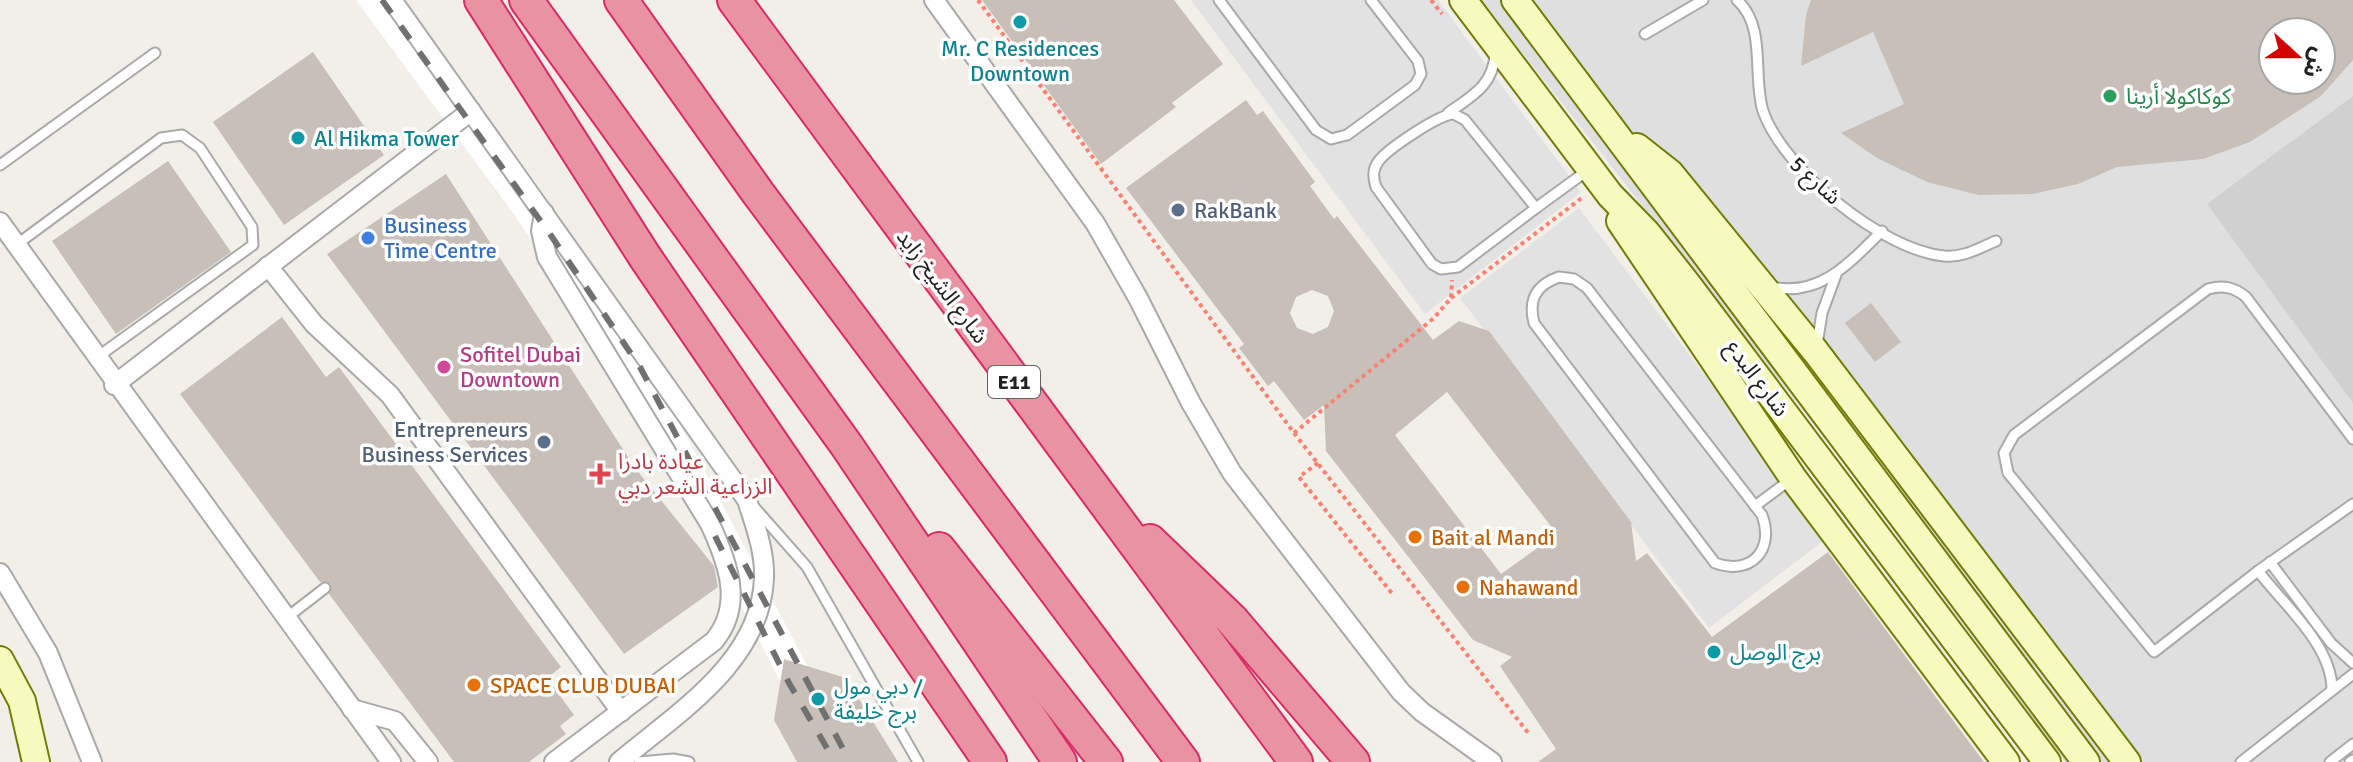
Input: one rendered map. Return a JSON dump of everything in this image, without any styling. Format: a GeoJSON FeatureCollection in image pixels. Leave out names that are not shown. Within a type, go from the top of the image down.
{"type":"FeatureCollection","features":[{"type":"Feature","properties":{"kind":"highway"},"geometry":{"type":"LineString","coordinates":[[481,0],[645,257],[990,762]]}},
{"type":"Feature","properties":{"kind":"highway"},"geometry":{"type":"LineString","coordinates":[[526,0],[847,446],[1060,762]]}},
{"type":"Feature","properties":{"kind":"highway"},"geometry":{"type":"LineString","coordinates":[[621,0],[758,193],[1183,762]]}},
{"type":"Feature","properties":{"kind":"highway","name":"شارع الشيخ زايد"},"geometry":{"type":"LineString","coordinates":[[734,0],[1296,762]]}},
{"type":"Feature","properties":{"kind":"highway"},"geometry":{"type":"LineString","coordinates":[[847,446],[886,482],[1106,762]]}},
{"type":"Feature","properties":{"kind":"highway"},"geometry":{"type":"LineString","coordinates":[[1088,481],[1232,620],[1353,762]]}},
{"type":"Feature","properties":{"kind":"main road","name":"شارع البدع"},"geometry":{"type":"LineString","coordinates":[[1463,0],[1610,195],[1647,233],[1685,281],[2047,762]]}},
{"type":"Feature","properties":{"kind":"main road","name":"شارع البدع"},"geometry":{"type":"LineString","coordinates":[[1515,0],[2086,762]]}},
{"type":"Feature","properties":{"kind":"main road"},"geometry":{"type":"LineString","coordinates":[[1617,136],[1670,173],[1761,284],[2127,762]]}},
{"type":"Feature","properties":{"kind":"main road"},"geometry":{"type":"LineString","coordinates":[[1610,195],[1637,249],[1793,478],[2001,759]]}},
{"type":"Feature","properties":{"kind":"main road"},"geometry":{"type":"LineString","coordinates":[[0,660],[54,762]]}},
{"type":"Feature","properties":{"kind":"main road"},"geometry":{"type":"LineString","coordinates":[[22,701],[36,762]]}},
{"type":"Feature","properties":{"kind":"street"},"geometry":{"type":"LineString","coordinates":[[392,0],[747,500],[761,546],[764,578],[759,610],[747,639],[729,665],[702,692],[619,762]]}},
{"type":"Feature","properties":{"kind":"street"},"geometry":{"type":"LineString","coordinates":[[934,0],[1095,223],[1232,473],[1401,692],[1433,721],[1492,762]]}},
{"type":"Feature","properties":{"kind":"street"},"geometry":{"type":"LineString","coordinates":[[114,385],[471,111]]}},
{"type":"Feature","properties":{"kind":"street"},"geometry":{"type":"LineString","coordinates":[[544,213],[541,231],[547,257],[710,524],[726,564],[732,600],[724,630],[714,641],[554,762]]}},
{"type":"Feature","properties":{"kind":"street"},"geometry":{"type":"LineString","coordinates":[[0,222],[114,385],[391,762]]}},
{"type":"Feature","properties":{"kind":"street"},"geometry":{"type":"LineString","coordinates":[[268,266],[314,324],[390,395],[621,712]]}},
{"type":"Feature","properties":{"kind":"street"},"geometry":{"type":"LineString","coordinates":[[0,573],[48,653],[92,762]]}},
{"type":"Feature","properties":{"kind":"street"},"geometry":{"type":"LineString","coordinates":[[352,709],[395,721],[428,762]]}},
{"type":"Feature","properties":{"kind":"lane"},"geometry":{"type":"LineString","coordinates":[[1219,0],[1316,130],[1331,139],[1347,135],[1415,85],[1421,74],[1418,61],[1371,0]]}},
{"type":"Feature","properties":{"kind":"lane"},"geometry":{"type":"LineString","coordinates":[[1645,34],[1703,0]]}},
{"type":"Feature","properties":{"kind":"lane","name":"شارع 5"},"geometry":{"type":"LineString","coordinates":[[1737,0],[1752,20],[1756,84],[1775,138],[1811,182],[1882,231],[1917,249],[1943,256],[1963,255],[1996,241]]}},
{"type":"Feature","properties":{"kind":"lane"},"geometry":{"type":"LineString","coordinates":[[1492,38],[1495,54],[1491,77],[1484,87],[1380,159],[1373,172],[1376,187],[1432,264],[1450,270],[1590,169]]}},
{"type":"Feature","properties":{"kind":"lane"},"geometry":{"type":"LineString","coordinates":[[0,165],[155,53]]}},
{"type":"Feature","properties":{"kind":"lane"},"geometry":{"type":"LineString","coordinates":[[1447,114],[1465,120],[1536,208]]}},
{"type":"Feature","properties":{"kind":"lane"},"geometry":{"type":"LineString","coordinates":[[16,245],[161,138],[182,135],[200,148],[252,227],[253,245],[96,358]]}},
{"type":"Feature","properties":{"kind":"lane"},"geometry":{"type":"LineString","coordinates":[[1761,284],[1776,289],[1807,288],[1836,275],[1882,231]]}},
{"type":"Feature","properties":{"kind":"lane"},"geometry":{"type":"LineString","coordinates":[[1816,352],[1822,313],[1836,275]]}},
{"type":"Feature","properties":{"kind":"lane"},"geometry":{"type":"LineString","coordinates":[[1559,277],[1574,279],[1587,288],[1755,506],[1767,530],[1766,545],[1758,559],[1745,567],[1730,569],[1715,563],[1534,323],[1530,308],[1534,293],[1545,282],[1559,277]]}},
{"type":"Feature","properties":{"kind":"lane"},"geometry":{"type":"LineString","coordinates":[[2353,439],[2246,297],[2228,287],[2218,286],[2208,289],[2008,443],[2005,463],[2008,473],[2154,652],[2270,562],[2353,504]]}},
{"type":"Feature","properties":{"kind":"lane"},"geometry":{"type":"LineString","coordinates":[[1755,506],[1793,478]]}},
{"type":"Feature","properties":{"kind":"lane"},"geometry":{"type":"LineString","coordinates":[[747,500],[807,567],[918,762]]}},
{"type":"Feature","properties":{"kind":"lane"},"geometry":{"type":"LineString","coordinates":[[2270,562],[2331,643],[2353,663]]}},
{"type":"Feature","properties":{"kind":"lane"},"geometry":{"type":"LineString","coordinates":[[2258,571],[2322,653],[2331,671],[2332,690]]}},
{"type":"Feature","properties":{"kind":"lane"},"geometry":{"type":"LineString","coordinates":[[285,619],[325,588]]}},
{"type":"Feature","properties":{"kind":"lane"},"geometry":{"type":"LineString","coordinates":[[2241,762],[2353,674]]}},
{"type":"Feature","properties":{"kind":"lane"},"geometry":{"type":"LineString","coordinates":[[2330,762],[2353,744]]}},
{"type":"Feature","properties":{"kind":"lane"},"geometry":{"type":"LineString","coordinates":[[639,762],[689,762]]}},
{"type":"Feature","properties":{"kind":"path"},"geometry":{"type":"LineString","coordinates":[[978,0],[1294,433],[1529,734]]}},
{"type":"Feature","properties":{"kind":"path"},"geometry":{"type":"LineString","coordinates":[[1294,433],[1444,308],[1451,298],[1450,270]]}},
{"type":"Feature","properties":{"kind":"path"},"geometry":{"type":"LineString","coordinates":[[1318,463],[1299,477],[1394,596]]}},
{"type":"Feature","properties":{"kind":"shaded area"},"geometry":{"type":"Polygon","coordinates":[[[1191,0],[1438,0],[1581,192],[1425,314],[1191,0]]]}},
{"type":"Feature","properties":{"kind":"shaded area"},"geometry":{"type":"Polygon","coordinates":[[[1481,0],[2353,0],[2353,762],[2065,762],[1836,453],[1481,0]]]}},
{"type":"Feature","properties":{"kind":"shaded area"},"geometry":{"type":"Polygon","coordinates":[[[2353,96],[2353,403],[2207,204],[2353,96]]]}},
{"type":"Feature","properties":{"kind":"shaded area"},"geometry":{"type":"Polygon","coordinates":[[[1579,208],[1827,538],[1709,628],[1460,298],[1579,208]]]}},
{"type":"Feature","properties":{"kind":"pier"},"geometry":{"type":"Polygon","coordinates":[[[356,0],[401,0],[540,188],[643,354],[810,671],[785,691],[620,370],[511,210],[356,0]]]}},
{"type":"Feature","properties":{"kind":"building"},"geometry":{"type":"Polygon","coordinates":[[[982,0],[1174,0],[1223,64],[1172,103],[1176,107],[1101,164],[982,0]]]}},
{"type":"Feature","properties":{"kind":"building","name":"كوكاكولا أرينا"},"geometry":{"type":"Polygon","coordinates":[[[1811,0],[2353,0],[2353,60],[2337,78],[2337,16],[2257,16],[2257,96],[2321,96],[2250,142],[2203,159],[2117,167],[2078,184],[2032,194],[1979,195],[1927,182],[1877,158],[1841,133],[1904,104],[1873,32],[1801,66],[1806,15],[1811,0]]]}},
{"type":"Feature","properties":{"kind":"building","name":"Al Hikma Tower"},"geometry":{"type":"Polygon","coordinates":[[[313,52],[384,155],[284,225],[213,122],[313,52]]]}},
{"type":"Feature","properties":{"kind":"building"},"geometry":{"type":"Polygon","coordinates":[[[1246,100],[1257,115],[1263,111],[1315,182],[1310,186],[1334,219],[1337,216],[1433,340],[1459,321],[1489,331],[1631,522],[1636,561],[1647,553],[1712,637],[1828,552],[1984,762],[1538,762],[1556,749],[1500,666],[1512,657],[1473,640],[1326,451],[1324,405],[1304,420],[1274,381],[1268,386],[1239,348],[1244,344],[1126,188],[1246,100]],[[1312,290],[1296,297],[1290,313],[1297,328],[1313,334],[1328,327],[1334,311],[1328,296],[1312,290]],[[1447,392],[1395,435],[1501,574],[1557,534],[1447,392]]]}},
{"type":"Feature","properties":{"kind":"building"},"geometry":{"type":"Polygon","coordinates":[[[168,161],[231,252],[116,334],[52,241],[168,161]]]}},
{"type":"Feature","properties":{"kind":"building"},"geometry":{"type":"Polygon","coordinates":[[[446,174],[635,468],[714,566],[718,587],[624,654],[327,254],[446,174]]]}},
{"type":"Feature","properties":{"kind":"building"},"geometry":{"type":"Polygon","coordinates":[[[1871,303],[1901,342],[1875,362],[1845,323],[1871,303]]]}},
{"type":"Feature","properties":{"kind":"building"},"geometry":{"type":"Polygon","coordinates":[[[282,317],[326,377],[339,367],[561,667],[547,678],[574,715],[560,726],[566,734],[529,762],[454,762],[329,594],[331,584],[320,582],[180,394],[282,317]]]}},
{"type":"Feature","properties":{"kind":"building","name":"دبي مول / برج خليفة"},"geometry":{"type":"Polygon","coordinates":[[[784,659],[846,678],[898,762],[797,762],[774,720],[784,659]]]}},
{"type":"Feature","properties":{"kind":"railway"},"geometry":{"type":"LineString","coordinates":[[382,0],[552,237],[640,367],[850,762]]}},
{"type":"Feature","properties":{"kind":"railway"},"geometry":{"type":"LineString","coordinates":[[715,536],[789,683],[835,762]]}},
{"type":"Feature","properties":{"kind":"place","name":"Mr. C Residences Downtown"},"geometry":{"type":"Point","coordinates":[1020,22]}},
{"type":"Feature","properties":{"kind":"place","name":"كوكاكولا أرينا"},"geometry":{"type":"Point","coordinates":[2110,96]}},
{"type":"Feature","properties":{"kind":"place","name":"Al Hikma Tower"},"geometry":{"type":"Point","coordinates":[298,138]}},
{"type":"Feature","properties":{"kind":"place","name":"RakBank"},"geometry":{"type":"Point","coordinates":[1178,210]}},
{"type":"Feature","properties":{"kind":"place","name":"Business Time Centre"},"geometry":{"type":"Point","coordinates":[368,238]}},
{"type":"Feature","properties":{"kind":"place","name":"Sofitel Dubai Downtown"},"geometry":{"type":"Point","coordinates":[444,367]}},
{"type":"Feature","properties":{"kind":"place","name":"Entrepreneurs Business Services"},"geometry":{"type":"Point","coordinates":[544,442]}},
{"type":"Feature","properties":{"kind":"place","name":"عيادة بادرا الزراعية الشعر دبي"},"geometry":{"type":"Point","coordinates":[600,474]}},
{"type":"Feature","properties":{"kind":"place","name":"Bait al Mandi"},"geometry":{"type":"Point","coordinates":[1415,537]}},
{"type":"Feature","properties":{"kind":"place","name":"Nahawand"},"geometry":{"type":"Point","coordinates":[1463,587]}},
{"type":"Feature","properties":{"kind":"place","name":"برج الوصل"},"geometry":{"type":"Point","coordinates":[1714,652]}},
{"type":"Feature","properties":{"kind":"place","name":"SPACE CLUB DUBAI"},"geometry":{"type":"Point","coordinates":[474,685]}},
{"type":"Feature","properties":{"kind":"place","name":"دبي مول / برج خليفة"},"geometry":{"type":"Point","coordinates":[818,699]}}]}
